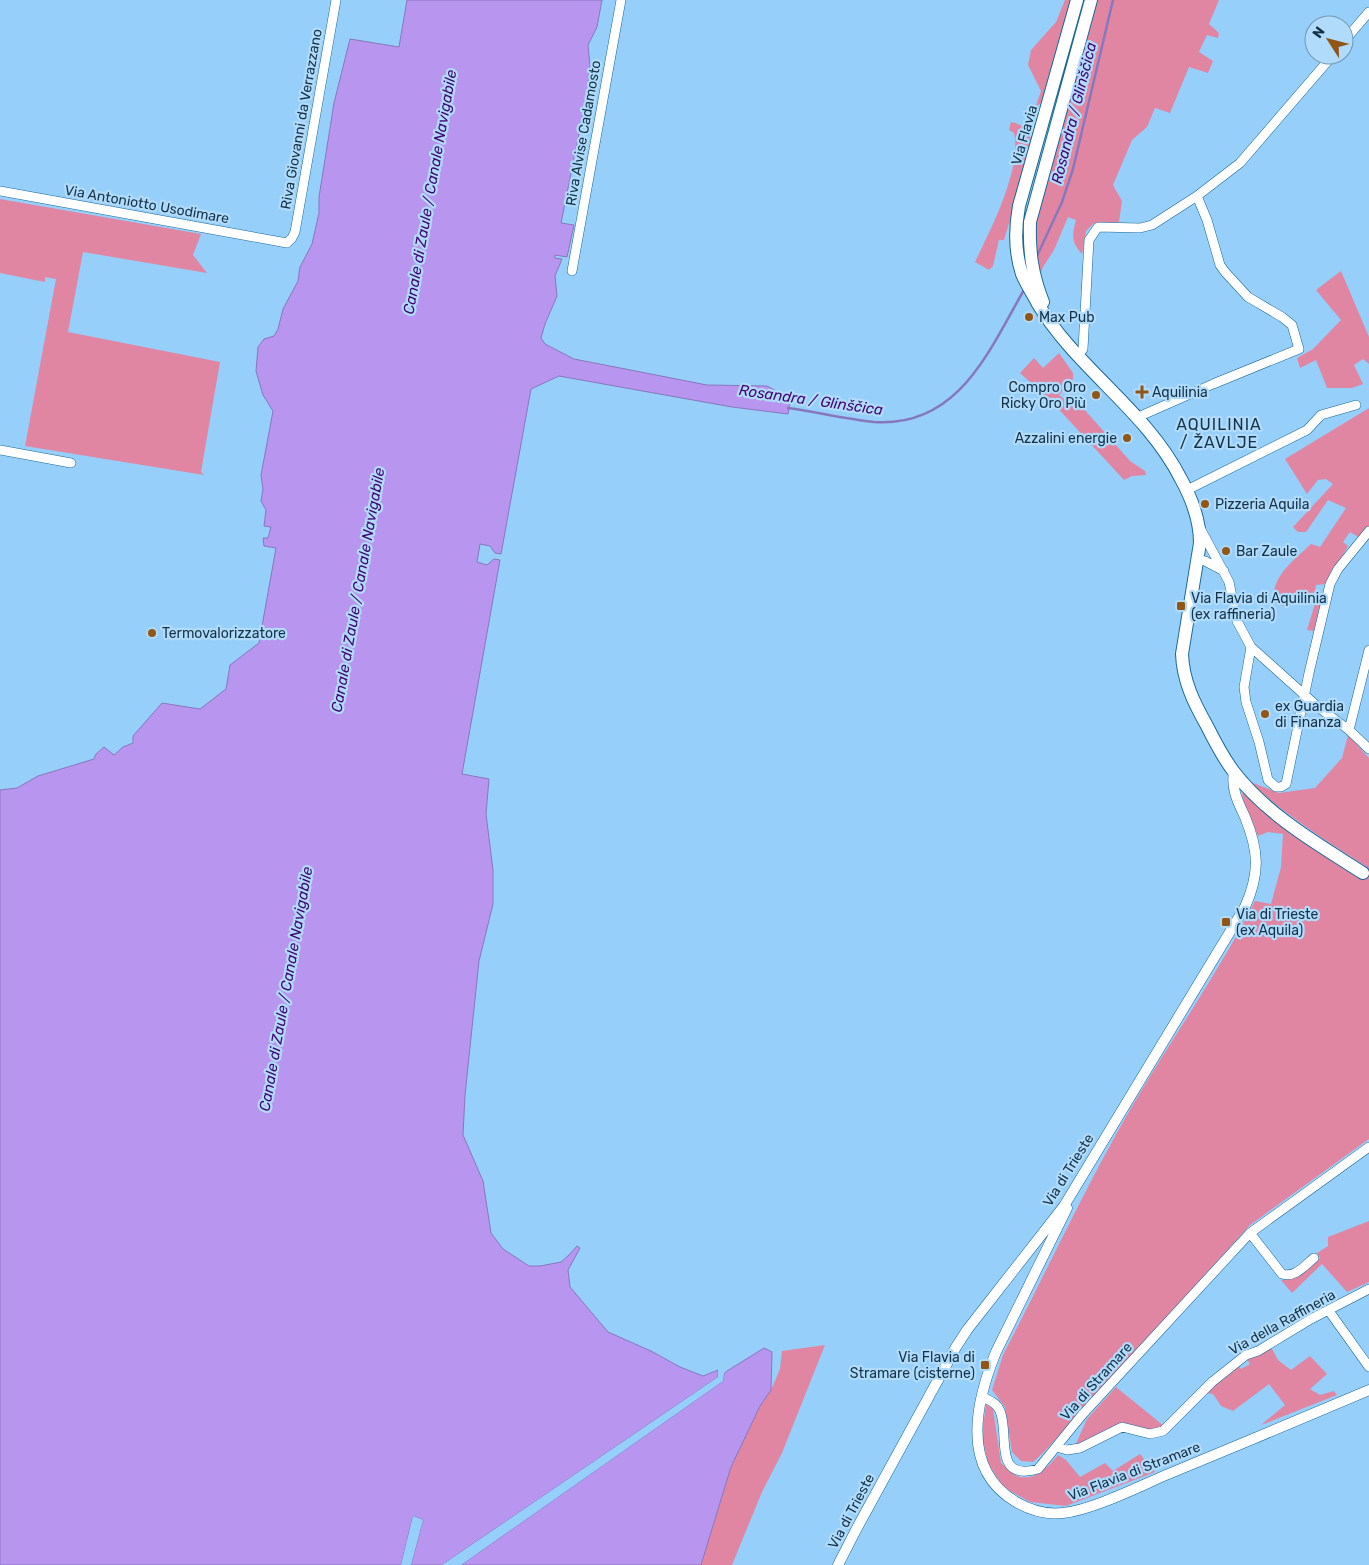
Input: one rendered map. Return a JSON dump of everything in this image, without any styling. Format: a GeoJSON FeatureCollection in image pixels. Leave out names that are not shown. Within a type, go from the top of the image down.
{"type":"FeatureCollection","features":[{"type":"Feature","properties":{"kind":"main road","name":"Via Flavia"},"geometry":{"type":"LineString","coordinates":[[1054,327],[1022,273],[1017,243],[1017,220],[1019,206],[1077,0]]}},
{"type":"Feature","properties":{"kind":"main road","name":"Via Flavia"},"geometry":{"type":"LineString","coordinates":[[1054,327],[1032,266],[1030,242],[1032,211],[1091,0]]}},
{"type":"Feature","properties":{"kind":"main road"},"geometry":{"type":"LineString","coordinates":[[1054,327],[1078,356],[1138,417],[1159,442],[1187,490],[1200,527],[1198,559],[1182,654],[1183,668],[1186,682],[1198,711],[1223,756],[1244,784],[1277,815],[1364,873]]}},
{"type":"Feature","properties":{"kind":"street","name":"Riva Giovanni da Verrazzano"},"geometry":{"type":"LineString","coordinates":[[289,241],[295,232],[336,0]]}},
{"type":"Feature","properties":{"kind":"street","name":"Riva Alvise Cadamosto"},"geometry":{"type":"LineString","coordinates":[[572,271],[621,0]]}},
{"type":"Feature","properties":{"kind":"street"},"geometry":{"type":"LineString","coordinates":[[1354,30],[1369,12]]}},
{"type":"Feature","properties":{"kind":"street"},"geometry":{"type":"LineString","coordinates":[[1078,356],[1083,349],[1089,240],[1092,234],[1098,227],[1140,228],[1152,225],[1196,196],[1240,163],[1324,65]]}},
{"type":"Feature","properties":{"kind":"street","name":"Via Antoniotto Usodimare"},"geometry":{"type":"LineString","coordinates":[[0,191],[284,243],[289,241]]}},
{"type":"Feature","properties":{"kind":"street"},"geometry":{"type":"LineString","coordinates":[[1138,417],[1299,349],[1292,325],[1248,297],[1220,265],[1207,220],[1196,196]]}},
{"type":"Feature","properties":{"kind":"street"},"geometry":{"type":"LineString","coordinates":[[1187,490],[1307,430],[1320,415],[1356,405]]}},
{"type":"Feature","properties":{"kind":"street"},"geometry":{"type":"LineString","coordinates":[[0,450],[72,463]]}},
{"type":"Feature","properties":{"kind":"street"},"geometry":{"type":"LineString","coordinates":[[1200,527],[1230,582],[1237,621],[1251,647],[1305,695],[1350,730],[1369,750]]}},
{"type":"Feature","properties":{"kind":"street"},"geometry":{"type":"LineString","coordinates":[[1251,647],[1244,687],[1246,702],[1257,734],[1268,780],[1276,787],[1281,787],[1286,784],[1330,584],[1338,569],[1369,531]]}},
{"type":"Feature","properties":{"kind":"street"},"geometry":{"type":"LineString","coordinates":[[1198,559],[1205,560],[1224,572]]}},
{"type":"Feature","properties":{"kind":"street"},"geometry":{"type":"LineString","coordinates":[[1350,730],[1369,650]]}},
{"type":"Feature","properties":{"kind":"street","name":"Via di Trieste"},"geometry":{"type":"LineString","coordinates":[[838,1565],[956,1347],[967,1330],[1064,1206],[1245,907],[1254,887],[1257,868],[1256,850],[1235,793],[1234,772]]}},
{"type":"Feature","properties":{"kind":"street","name":"Via di Stramare"},"geometry":{"type":"LineString","coordinates":[[982,1397],[996,1405],[1000,1412],[1006,1461],[1012,1467],[1022,1472],[1038,1469],[1058,1447],[1082,1415],[1250,1233],[1369,1147]]}},
{"type":"Feature","properties":{"kind":"street","name":"Via Flavia di Stramare"},"geometry":{"type":"LineString","coordinates":[[1080,1180],[999,1346],[988,1374],[982,1397],[977,1422],[977,1445],[987,1474],[997,1488],[1007,1497],[1032,1509],[1046,1513],[1063,1513],[1098,1503],[1369,1390]]}},
{"type":"Feature","properties":{"kind":"street"},"geometry":{"type":"LineString","coordinates":[[1250,1233],[1282,1274],[1288,1276],[1295,1273],[1314,1258]]}},
{"type":"Feature","properties":{"kind":"street","name":"Via della Raffineria"},"geometry":{"type":"LineString","coordinates":[[1058,1447],[1067,1450],[1080,1448],[1122,1427],[1150,1434],[1163,1431],[1212,1382],[1246,1355],[1258,1351],[1297,1327],[1369,1289]]}},
{"type":"Feature","properties":{"kind":"street"},"geometry":{"type":"LineString","coordinates":[[1329,1311],[1369,1367]]}},
{"type":"Feature","properties":{"kind":"shaded area"},"geometry":{"type":"Polygon","coordinates":[[[1065,0],[1073,0],[1042,102],[1035,108],[1041,91],[1028,65],[1031,50],[1056,22],[1065,0]]]}},
{"type":"Feature","properties":{"kind":"shaded area"},"geometry":{"type":"Polygon","coordinates":[[[1096,0],[1219,0],[1209,24],[1219,33],[1218,38],[1207,35],[1199,52],[1213,61],[1208,73],[1189,67],[1170,113],[1155,108],[1147,127],[1132,140],[1113,185],[1122,201],[1119,222],[1093,224],[1086,231],[1082,254],[1073,238],[1076,220],[1068,217],[1054,250],[1040,275],[1034,250],[1036,220],[1096,0]]]}},
{"type":"Feature","properties":{"kind":"shaded area"},"geometry":{"type":"Polygon","coordinates":[[[1011,122],[1020,125],[1026,130],[1032,146],[1004,240],[999,240],[993,266],[989,270],[975,262],[1004,199],[1014,164],[1014,133],[1009,130],[1011,122]]]}},
{"type":"Feature","properties":{"kind":"shaded area"},"geometry":{"type":"Polygon","coordinates":[[[0,199],[201,234],[193,255],[207,273],[83,252],[68,332],[220,362],[201,472],[204,475],[25,446],[56,279],[45,277],[45,282],[0,273],[0,199]]]}},
{"type":"Feature","properties":{"kind":"shaded area"},"geometry":{"type":"Polygon","coordinates":[[[1341,271],[1369,337],[1369,364],[1363,359],[1354,365],[1363,384],[1352,388],[1327,388],[1316,360],[1300,368],[1297,358],[1313,349],[1341,320],[1316,290],[1341,271]]]}},
{"type":"Feature","properties":{"kind":"shaded area"},"geometry":{"type":"Polygon","coordinates":[[[1059,353],[1073,373],[1073,379],[1059,395],[1075,409],[1083,408],[1130,461],[1145,471],[1146,475],[1132,476],[1124,480],[1052,402],[1020,373],[1034,358],[1043,368],[1059,353]]]}},
{"type":"Feature","properties":{"kind":"shaded area"},"geometry":{"type":"Polygon","coordinates":[[[1369,408],[1369,526],[1358,537],[1350,532],[1343,542],[1348,546],[1326,584],[1316,585],[1314,595],[1322,597],[1314,631],[1307,630],[1316,600],[1294,595],[1288,608],[1275,603],[1275,586],[1284,570],[1311,544],[1320,547],[1346,508],[1328,500],[1306,532],[1298,532],[1293,527],[1333,484],[1326,479],[1318,480],[1307,494],[1285,459],[1369,408]]]}},
{"type":"Feature","properties":{"kind":"shaded area"},"geometry":{"type":"Polygon","coordinates":[[[1348,735],[1369,758],[1369,1139],[1250,1225],[1044,1452],[1033,1462],[1021,1461],[1012,1452],[1005,1407],[992,1390],[1003,1355],[1089,1185],[1136,1100],[1223,959],[1255,901],[1271,904],[1281,867],[1283,834],[1268,832],[1258,836],[1243,805],[1242,789],[1288,832],[1360,879],[1367,867],[1306,827],[1248,781],[1279,793],[1315,788],[1342,758],[1348,735]]]}},
{"type":"Feature","properties":{"kind":"shaded area"},"geometry":{"type":"Polygon","coordinates":[[[1369,1221],[1369,1282],[1347,1292],[1322,1264],[1292,1293],[1281,1280],[1298,1276],[1320,1258],[1317,1253],[1328,1246],[1328,1237],[1369,1221]]]}},
{"type":"Feature","properties":{"kind":"shaded area"},"geometry":{"type":"Polygon","coordinates":[[[825,1345],[782,1453],[762,1492],[732,1565],[701,1565],[731,1467],[760,1406],[771,1390],[780,1369],[782,1351],[825,1345]]]}},
{"type":"Feature","properties":{"kind":"shaded area"},"geometry":{"type":"Polygon","coordinates":[[[1271,1347],[1278,1360],[1291,1370],[1310,1356],[1327,1374],[1310,1389],[1320,1395],[1334,1391],[1337,1395],[1251,1429],[1261,1425],[1285,1405],[1269,1384],[1233,1411],[1221,1406],[1213,1394],[1205,1393],[1238,1365],[1241,1369],[1250,1364],[1246,1358],[1271,1347]]]}},
{"type":"Feature","properties":{"kind":"shaded area"},"geometry":{"type":"Polygon","coordinates":[[[1116,1387],[1164,1426],[1148,1430],[1119,1424],[1075,1446],[1087,1419],[1116,1387]]]}},
{"type":"Feature","properties":{"kind":"shaded area"},"geometry":{"type":"Polygon","coordinates":[[[986,1404],[993,1409],[1001,1463],[1017,1476],[1030,1477],[1035,1475],[1058,1455],[1066,1460],[1080,1477],[1105,1463],[1113,1471],[1140,1454],[1155,1472],[1066,1506],[1030,1502],[1003,1487],[988,1463],[982,1436],[986,1404]]]}},
{"type":"Feature","properties":{"kind":"water","name":"Canale di Zaule / Canale Navigabile"},"geometry":{"type":"Polygon","coordinates":[[[407,0],[602,0],[597,27],[588,45],[590,66],[587,94],[561,223],[574,225],[567,257],[555,255],[555,258],[562,259],[555,276],[557,296],[541,338],[545,344],[574,359],[707,385],[767,386],[782,394],[791,395],[788,414],[732,407],[559,376],[531,389],[501,554],[495,553],[490,546],[480,544],[477,562],[487,565],[494,559],[500,560],[462,774],[489,779],[486,814],[493,870],[493,904],[479,961],[465,1095],[463,1135],[483,1181],[491,1233],[503,1249],[529,1266],[561,1262],[577,1246],[580,1248],[568,1270],[570,1287],[608,1332],[703,1376],[718,1370],[718,1377],[442,1565],[411,1565],[423,1520],[413,1516],[401,1565],[0,1565],[0,790],[17,788],[38,776],[94,759],[96,754],[104,747],[114,755],[123,747],[133,743],[133,736],[162,703],[200,709],[226,689],[230,665],[259,643],[276,548],[264,546],[263,538],[268,538],[271,527],[264,526],[266,510],[261,501],[263,489],[261,475],[273,411],[263,395],[256,371],[258,347],[264,339],[274,336],[278,329],[283,309],[298,281],[300,267],[312,244],[319,213],[319,197],[334,103],[350,39],[399,47],[407,0]]]}},
{"type":"Feature","properties":{"kind":"water"},"geometry":{"type":"Polygon","coordinates":[[[764,1348],[772,1352],[771,1390],[760,1406],[731,1467],[701,1565],[461,1565],[723,1381],[724,1374],[727,1371],[764,1348]]]}},
{"type":"Feature","properties":{"kind":"pier"},"geometry":{"type":"Polygon","coordinates":[[[718,1370],[721,1372],[720,1379],[447,1565],[442,1565],[718,1377],[718,1370]]]}},
{"type":"Feature","properties":{"kind":"pier"},"geometry":{"type":"Polygon","coordinates":[[[722,1372],[724,1374],[723,1381],[459,1565],[721,1380],[722,1372]]]}},
{"type":"Feature","properties":{"kind":"pier"},"geometry":{"type":"Polygon","coordinates":[[[413,1516],[423,1520],[411,1565],[408,1565],[420,1521],[414,1519],[404,1565],[401,1565],[413,1516]]]}},
{"type":"Feature","properties":{"kind":"waterway","name":"Rosandra / Glinščica"},"geometry":{"type":"LineString","coordinates":[[1037,256],[1062,202],[1073,169],[1113,0]]}},
{"type":"Feature","properties":{"kind":"waterway","name":"Rosandra / Glinščica"},"geometry":{"type":"LineString","coordinates":[[788,408],[874,422],[903,421],[928,412],[950,399],[968,381],[984,360],[1024,290]]}},
{"type":"Feature","properties":{"kind":"place","name":"Max Pub"},"geometry":{"type":"Point","coordinates":[1029,317]}},
{"type":"Feature","properties":{"kind":"place","name":"Aquilinia"},"geometry":{"type":"Point","coordinates":[1142,392]}},
{"type":"Feature","properties":{"kind":"place","name":"Compro Oro Ricky Oro Più"},"geometry":{"type":"Point","coordinates":[1096,395]}},
{"type":"Feature","properties":{"kind":"place","name":"Azzalini energie"},"geometry":{"type":"Point","coordinates":[1127,438]}},
{"type":"Feature","properties":{"kind":"place","name":"Pizzeria Aquila"},"geometry":{"type":"Point","coordinates":[1205,504]}},
{"type":"Feature","properties":{"kind":"place","name":"Bar Zaule"},"geometry":{"type":"Point","coordinates":[1226,551]}},
{"type":"Feature","properties":{"kind":"place","name":"Via Flavia di Aquilinia (ex raffineria)"},"geometry":{"type":"Point","coordinates":[1181,606]}},
{"type":"Feature","properties":{"kind":"place","name":"Termovalorizzatore"},"geometry":{"type":"Point","coordinates":[152,633]}},
{"type":"Feature","properties":{"kind":"place","name":"ex Guardia di Finanza"},"geometry":{"type":"Point","coordinates":[1265,714]}},
{"type":"Feature","properties":{"kind":"place","name":"Via di Trieste (ex Aquila)"},"geometry":{"type":"Point","coordinates":[1226,922]}},
{"type":"Feature","properties":{"kind":"place","name":"Via Flavia di Stramare (cisterne)"},"geometry":{"type":"Point","coordinates":[985,1365]}},
{"type":"Feature","properties":{"kind":"district","name":"AQUILINIA / ŽAVLJE"},"geometry":{"type":"Point","coordinates":[1219,433]}}]}
